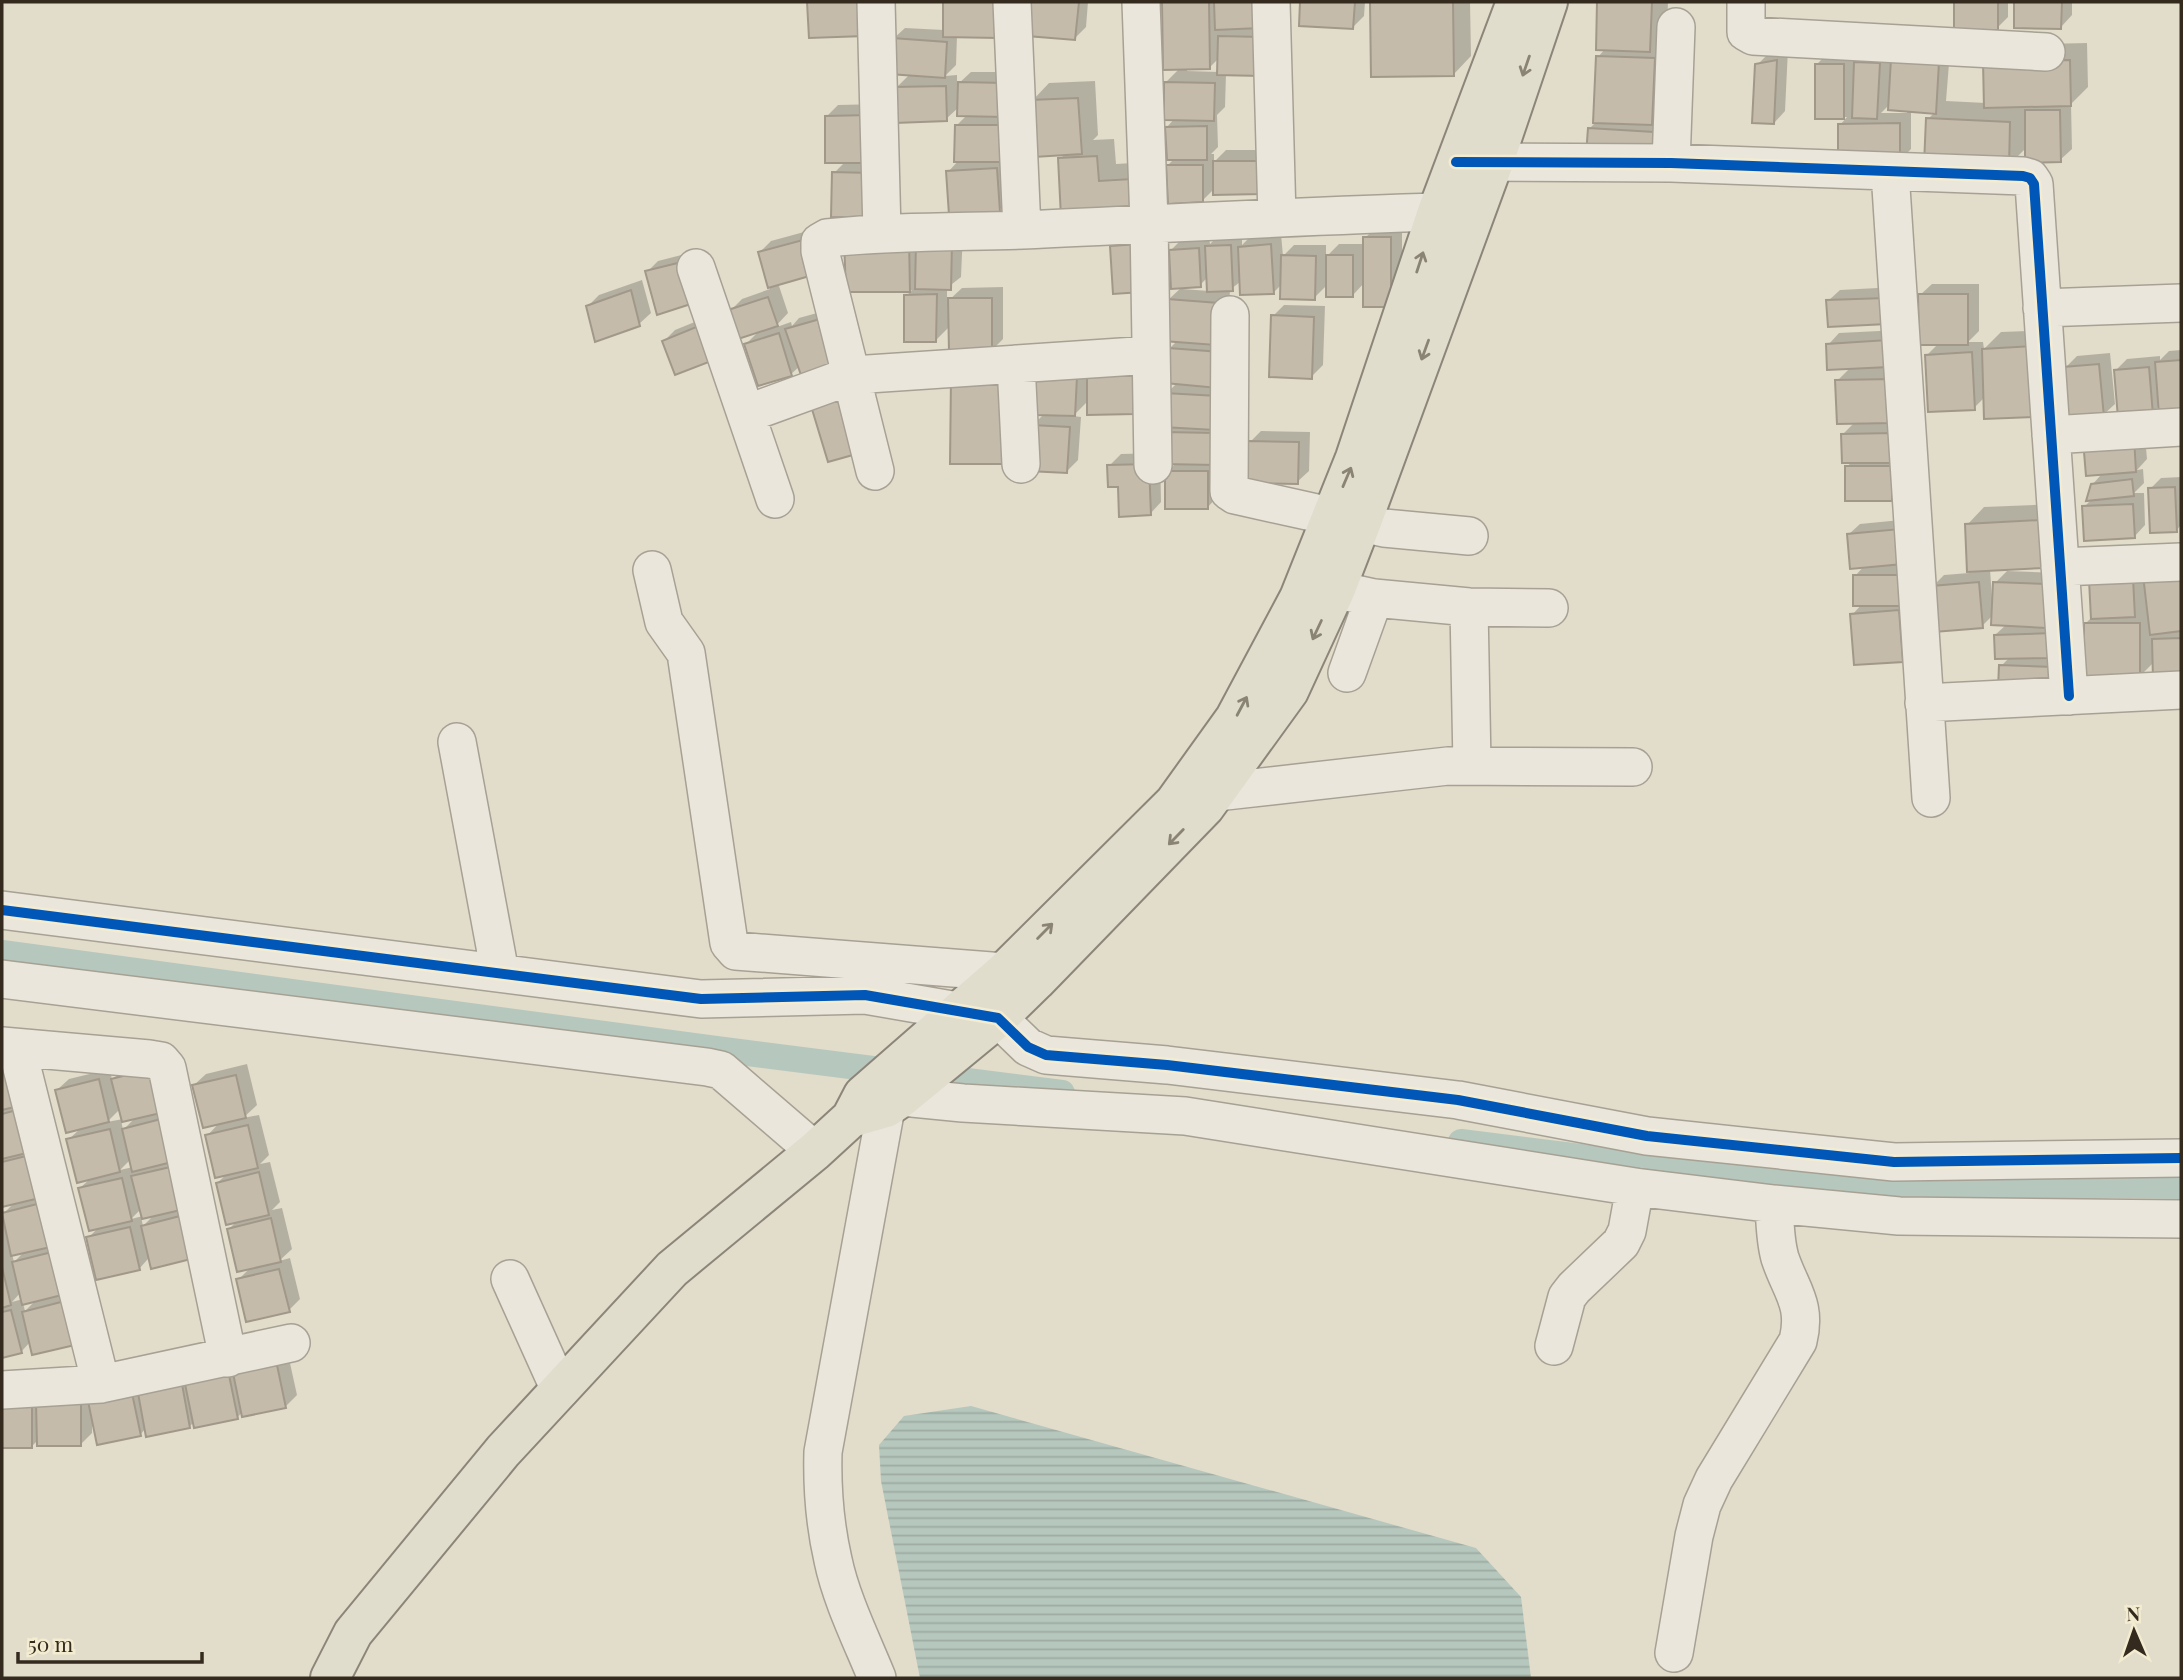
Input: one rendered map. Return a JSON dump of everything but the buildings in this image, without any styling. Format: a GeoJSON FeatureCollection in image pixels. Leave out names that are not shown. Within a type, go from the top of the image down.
{"type":"FeatureCollection","features":[{"type":"Feature","properties":{"kind":"main road"},"geometry":{"type":"LineString","coordinates":[[1347,517],[1355,458],[1437,212],[1516,2]]}},
{"type":"Feature","properties":{"kind":"main road"},"geometry":{"type":"LineString","coordinates":[[330,1678],[354,1633],[503,1451],[672,1269],[815,1151],[887,1098],[961,1028],[1004,972],[1289,691],[1321,586],[1494,162],[1548,2]]}},
{"type":"Feature","properties":{"kind":"main road"},"geometry":{"type":"LineString","coordinates":[[887,1098],[922,1043],[998,1018],[1036,981],[1205,807],[1217,792],[1229,751]]}},
{"type":"Feature","properties":{"kind":"street"},"geometry":{"type":"LineString","coordinates":[[876,2],[882,232]]}},
{"type":"Feature","properties":{"kind":"street"},"geometry":{"type":"LineString","coordinates":[[1012,2],[1022,230]]}},
{"type":"Feature","properties":{"kind":"street"},"geometry":{"type":"LineString","coordinates":[[1141,2],[1149,222],[1153,466]]}},
{"type":"Feature","properties":{"kind":"street"},"geometry":{"type":"LineString","coordinates":[[1271,2],[1277,217]]}},
{"type":"Feature","properties":{"kind":"street"},"geometry":{"type":"LineString","coordinates":[[1746,2],[1746,32],[1753,36],[2046,52]]}},
{"type":"Feature","properties":{"kind":"street"},"geometry":{"type":"LineString","coordinates":[[1671,163],[1676,27]]}},
{"type":"Feature","properties":{"kind":"street"},"geometry":{"type":"LineString","coordinates":[[1456,162],[1671,163],[2030,178],[2034,184],[2069,695]]}},
{"type":"Feature","properties":{"kind":"street"},"geometry":{"type":"LineString","coordinates":[[1890,172],[1931,798]]}},
{"type":"Feature","properties":{"kind":"street"},"geometry":{"type":"LineString","coordinates":[[875,471],[820,251],[820,242],[827,238],[882,232],[1022,230],[1149,222],[1437,212]]}},
{"type":"Feature","properties":{"kind":"street"},"geometry":{"type":"LineString","coordinates":[[696,268],[775,499]]}},
{"type":"Feature","properties":{"kind":"street"},"geometry":{"type":"LineString","coordinates":[[2042,308],[2181,303]]}},
{"type":"Feature","properties":{"kind":"street"},"geometry":{"type":"LineString","coordinates":[[1230,315],[1229,491],[1235,495],[1347,517],[1384,528],[1469,536]]}},
{"type":"Feature","properties":{"kind":"street"},"geometry":{"type":"LineString","coordinates":[[746,414],[853,375],[1151,355]]}},
{"type":"Feature","properties":{"kind":"street"},"geometry":{"type":"LineString","coordinates":[[1016,364],[1021,464]]}},
{"type":"Feature","properties":{"kind":"street"},"geometry":{"type":"LineString","coordinates":[[2051,435],[2181,427]]}},
{"type":"Feature","properties":{"kind":"street"},"geometry":{"type":"LineString","coordinates":[[2060,568],[2181,562]]}},
{"type":"Feature","properties":{"kind":"street"},"geometry":{"type":"LineString","coordinates":[[652,570],[664,621],[686,653],[729,943],[736,951],[747,954],[1004,972]]}},
{"type":"Feature","properties":{"kind":"street"},"geometry":{"type":"LineString","coordinates":[[1321,586],[1374,597],[1469,607],[1549,608]]}},
{"type":"Feature","properties":{"kind":"street"},"geometry":{"type":"LineString","coordinates":[[1347,673],[1374,597]]}},
{"type":"Feature","properties":{"kind":"street"},"geometry":{"type":"LineString","coordinates":[[1469,607],[1472,765]]}},
{"type":"Feature","properties":{"kind":"street"},"geometry":{"type":"LineString","coordinates":[[1924,703],[2181,690]]}},
{"type":"Feature","properties":{"kind":"street"},"geometry":{"type":"LineString","coordinates":[[457,742],[500,974]]}},
{"type":"Feature","properties":{"kind":"street"},"geometry":{"type":"LineString","coordinates":[[1217,792],[1419,768],[1472,765],[1633,767]]}},
{"type":"Feature","properties":{"kind":"street"},"geometry":{"type":"LineString","coordinates":[[2,910],[701,999],[865,995],[961,1028]]}},
{"type":"Feature","properties":{"kind":"street"},"geometry":{"type":"LineString","coordinates":[[2,979],[707,1067],[721,1070],[815,1151]]}},
{"type":"Feature","properties":{"kind":"street"},"geometry":{"type":"LineString","coordinates":[[998,1018],[1028,1047],[1046,1055],[1167,1065],[1458,1100],[1647,1136],[1905,1163],[2181,1158]]}},
{"type":"Feature","properties":{"kind":"street"},"geometry":{"type":"LineString","coordinates":[[101,1384],[10,1047],[149,1059],[161,1061],[167,1068],[228,1358]]}},
{"type":"Feature","properties":{"kind":"street"},"geometry":{"type":"LineString","coordinates":[[877,1678],[833,1563],[822,1477],[823,1452],[887,1098],[1185,1116],[1635,1187],[1899,1216],[2181,1219]]}},
{"type":"Feature","properties":{"kind":"street"},"geometry":{"type":"LineString","coordinates":[[1554,1346],[1567,1297],[1621,1243],[1627,1231],[1635,1187]]}},
{"type":"Feature","properties":{"kind":"street"},"geometry":{"type":"LineString","coordinates":[[1674,1653],[1702,1505],[1714,1479],[1798,1342],[1802,1327],[1801,1309],[1780,1259],[1773,1204]]}},
{"type":"Feature","properties":{"kind":"street"},"geometry":{"type":"LineString","coordinates":[[510,1279],[560,1390]]}},
{"type":"Feature","properties":{"kind":"street"},"geometry":{"type":"LineString","coordinates":[[2,1390],[101,1384],[292,1343]]}},
{"type":"Feature","properties":{"kind":"shaded area"},"geometry":{"type":"Polygon","coordinates":[[[971,1406],[1476,1548],[1521,1597],[1531,1678],[920,1678],[881,1481],[879,1445],[904,1416],[971,1406]]]}},
{"type":"Feature","properties":{"kind":"waterway"},"geometry":{"type":"LineString","coordinates":[[2,953],[1062,1093]]}},
{"type":"Feature","properties":{"kind":"waterway"},"geometry":{"type":"LineString","coordinates":[[1461,1142],[1758,1179],[1942,1191],[2115,1185],[2181,1186]]}},
{"type":"Feature","properties":{"kind":"cycle path"},"geometry":{"type":"LineString","coordinates":[[1456,162],[1671,163],[2030,178],[2034,184],[2069,696]]}},
{"type":"Feature","properties":{"kind":"cycle path"},"geometry":{"type":"LineString","coordinates":[[2,910],[701,999],[865,995],[998,1018],[1028,1047],[1046,1055],[1167,1065],[1458,1100],[1647,1136],[1894,1162],[2181,1158]]}}]}
